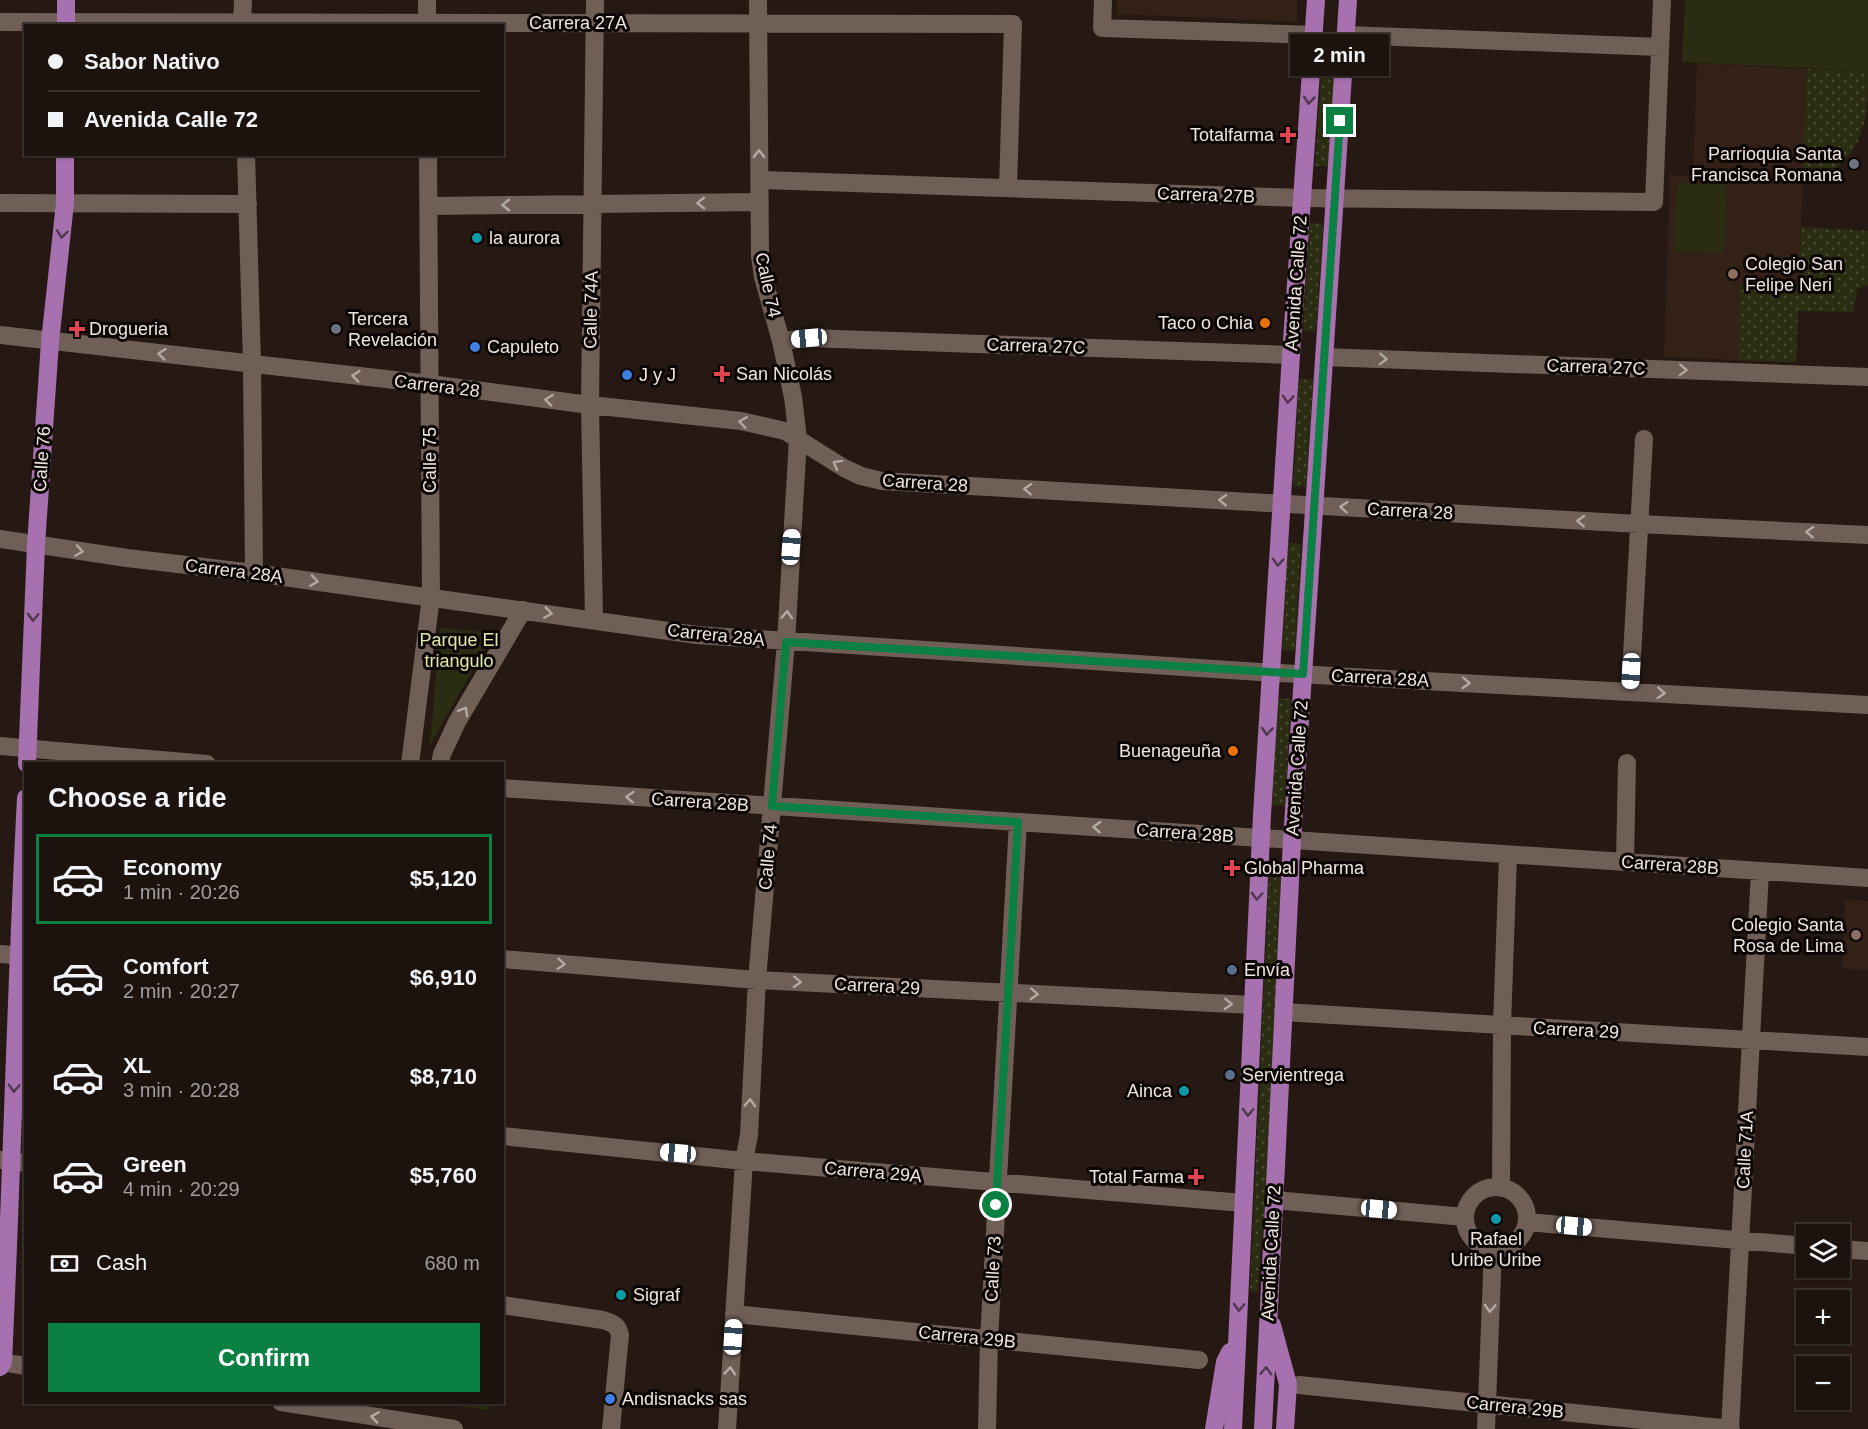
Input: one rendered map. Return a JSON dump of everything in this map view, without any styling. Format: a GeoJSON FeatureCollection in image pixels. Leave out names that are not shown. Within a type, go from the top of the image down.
{"type":"FeatureCollection","features":[{"type":"Feature","properties":{"kind":"main road"},"geometry":{"type":"LineString","coordinates":[[66,0],[66,24]]}},
{"type":"Feature","properties":{"kind":"main road","name":"Avenida Calle 72"},"geometry":{"type":"LineString","coordinates":[[1233,1429],[1260,838],[1316,0]]}},
{"type":"Feature","properties":{"kind":"main road","name":"Avenida Calle 72"},"geometry":{"type":"LineString","coordinates":[[1263,1429],[1292,840],[1348,0]]}},
{"type":"Feature","properties":{"kind":"main road","name":"Calle 76"},"geometry":{"type":"LineString","coordinates":[[27,757],[36,545],[50,342],[65,203],[65,156]]}},
{"type":"Feature","properties":{"kind":"main road"},"geometry":{"type":"LineString","coordinates":[[1,1364],[12,1162],[14,955],[24,824]]}},
{"type":"Feature","properties":{"kind":"main road"},"geometry":{"type":"LineString","coordinates":[[1269,1312],[1288,1384],[1285,1429]]}},
{"type":"Feature","properties":{"kind":"main road"},"geometry":{"type":"LineString","coordinates":[[1214,1429],[1225,1362],[1238,1336]]}},
{"type":"Feature","properties":{"kind":"street"},"geometry":{"type":"LineString","coordinates":[[242,24],[243,0]]}},
{"type":"Feature","properties":{"kind":"street"},"geometry":{"type":"LineString","coordinates":[[427,0],[427,24]]}},
{"type":"Feature","properties":{"kind":"street","name":"Calle 74A"},"geometry":{"type":"LineString","coordinates":[[594,619],[590,405],[595,0]]}},
{"type":"Feature","properties":{"kind":"street","name":"Calle 74"},"geometry":{"type":"LineString","coordinates":[[727,1429],[744,1161],[749,1135],[757,980],[786,642],[798,439],[794,397],[763,277],[760,256],[758,0]]}},
{"type":"Feature","properties":{"kind":"street"},"geometry":{"type":"LineString","coordinates":[[1102,0],[1102,28],[1314,35]]}},
{"type":"Feature","properties":{"kind":"street"},"geometry":{"type":"LineString","coordinates":[[1346,35],[1660,47],[1662,0]]}},
{"type":"Feature","properties":{"kind":"street","name":"Carrera 27A"},"geometry":{"type":"LineString","coordinates":[[0,22],[66,24],[1013,24],[1008,188]]}},
{"type":"Feature","properties":{"kind":"street","name":"Carrera 27B"},"geometry":{"type":"LineString","coordinates":[[759,180],[1302,198],[1654,202],[1660,47]]}},
{"type":"Feature","properties":{"kind":"street"},"geometry":{"type":"LineString","coordinates":[[246,156],[252,364],[254,573]]}},
{"type":"Feature","properties":{"kind":"street","name":"Calle 75"},"geometry":{"type":"LineString","coordinates":[[410,762],[431,597],[428,156]]}},
{"type":"Feature","properties":{"kind":"street"},"geometry":{"type":"LineString","coordinates":[[429,206],[760,202]]}},
{"type":"Feature","properties":{"kind":"street"},"geometry":{"type":"LineString","coordinates":[[0,203],[248,204]]}},
{"type":"Feature","properties":{"kind":"street","name":"Carrera 28"},"geometry":{"type":"LineString","coordinates":[[0,335],[741,421],[785,431],[844,468],[861,476],[882,481],[1868,535]]}},
{"type":"Feature","properties":{"kind":"street","name":"Carrera 27C"},"geometry":{"type":"LineString","coordinates":[[781,341],[809,338],[1291,355]]}},
{"type":"Feature","properties":{"kind":"street","name":"Carrera 27C"},"geometry":{"type":"LineString","coordinates":[[1324,357],[1868,377]]}},
{"type":"Feature","properties":{"kind":"street"},"geometry":{"type":"LineString","coordinates":[[1630,692],[1644,439]]}},
{"type":"Feature","properties":{"kind":"street","name":"Carrera 28A"},"geometry":{"type":"LineString","coordinates":[[0,539],[697,635],[1303,674],[1868,705]]}},
{"type":"Feature","properties":{"kind":"street"},"geometry":{"type":"LineString","coordinates":[[440,762],[457,723],[523,610]]}},
{"type":"Feature","properties":{"kind":"street"},"geometry":{"type":"LineString","coordinates":[[0,746],[27,757],[156,762]]}},
{"type":"Feature","properties":{"kind":"street"},"geometry":{"type":"LineString","coordinates":[[1625,862],[1628,763]]}},
{"type":"Feature","properties":{"kind":"street","name":"Carrera 28B"},"geometry":{"type":"LineString","coordinates":[[504,788],[1868,878]]}},
{"type":"Feature","properties":{"kind":"street","name":"Calle 73"},"geometry":{"type":"LineString","coordinates":[[987,1429],[989,1339],[1018,822]]}},
{"type":"Feature","properties":{"kind":"street"},"geometry":{"type":"LineString","coordinates":[[1501,1187],[1502,1026],[1508,855]]}},
{"type":"Feature","properties":{"kind":"street","name":"Calle 71A"},"geometry":{"type":"LineString","coordinates":[[1730,1429],[1760,871]]}},
{"type":"Feature","properties":{"kind":"street","name":"Carrera 29"},"geometry":{"type":"LineString","coordinates":[[504,959],[757,980],[1252,1005]]}},
{"type":"Feature","properties":{"kind":"street","name":"Carrera 29"},"geometry":{"type":"LineString","coordinates":[[1283,1012],[1868,1047]]}},
{"type":"Feature","properties":{"kind":"street","name":"Carrera 29A"},"geometry":{"type":"LineString","coordinates":[[504,1136],[744,1161],[1244,1203]]}},
{"type":"Feature","properties":{"kind":"street"},"geometry":{"type":"LineString","coordinates":[[1501,1187],[1512,1192],[1521,1200],[1526,1210],[1527,1222],[1523,1233],[1515,1242],[1505,1248],[1493,1249],[1482,1246],[1473,1238],[1466,1228],[1465,1217],[1468,1204],[1476,1194],[1488,1188],[1501,1187]]}},
{"type":"Feature","properties":{"kind":"street"},"geometry":{"type":"LineString","coordinates":[[1274,1200],[1465,1217]]}},
{"type":"Feature","properties":{"kind":"street"},"geometry":{"type":"LineString","coordinates":[[1527,1222],[1796,1245]]}},
{"type":"Feature","properties":{"kind":"street"},"geometry":{"type":"LineString","coordinates":[[1486,1429],[1493,1249]]}},
{"type":"Feature","properties":{"kind":"street"},"geometry":{"type":"LineString","coordinates":[[1850,1250],[1868,1251]]}},
{"type":"Feature","properties":{"kind":"street"},"geometry":{"type":"LineString","coordinates":[[504,1305],[603,1320],[613,1323],[618,1328],[620,1335],[611,1429]]}},
{"type":"Feature","properties":{"kind":"street","name":"Carrera 29B"},"geometry":{"type":"LineString","coordinates":[[734,1314],[1199,1360]]}},
{"type":"Feature","properties":{"kind":"street"},"geometry":{"type":"LineString","coordinates":[[1,1364],[24,1366]]}},
{"type":"Feature","properties":{"kind":"street","name":"Carrera 29B"},"geometry":{"type":"LineString","coordinates":[[1299,1385],[1730,1429]]}},
{"type":"Feature","properties":{"kind":"street"},"geometry":{"type":"LineString","coordinates":[[294,1404],[454,1429]]}},
{"type":"Feature","properties":{"kind":"shaded area"},"geometry":{"type":"Polygon","coordinates":[[[1117,0],[1297,0],[1297,22],[1117,14],[1117,0]]]}},
{"type":"Feature","properties":{"kind":"shaded area","name":"Colegio San Felipe Neri"},"geometry":{"type":"Polygon","coordinates":[[[1697,63],[1807,69],[1796,362],[1664,357],[1670,175],[1693,176],[1697,63]]]}},
{"type":"Feature","properties":{"kind":"shaded area","name":"Colegio Santa Rosa de Lima"},"geometry":{"type":"Polygon","coordinates":[[[1845,900],[1868,901],[1868,970],[1842,969],[1845,900]]]}},
{"type":"Feature","properties":{"kind":"green space"},"geometry":{"type":"Polygon","coordinates":[[[1685,0],[1868,0],[1868,71],[1682,62],[1685,0]]]}},
{"type":"Feature","properties":{"kind":"green space"},"geometry":{"type":"Polygon","coordinates":[[[1322,58],[1335,59],[1328,166],[1315,166],[1322,58]]]}},
{"type":"Feature","properties":{"kind":"green space"},"geometry":{"type":"Polygon","coordinates":[[[1807,69],[1868,71],[1867,107],[1860,137],[1843,162],[1830,173],[1812,183],[1802,181],[1807,69]]]}},
{"type":"Feature","properties":{"kind":"green space"},"geometry":{"type":"Polygon","coordinates":[[[1677,183],[1727,185],[1724,253],[1674,251],[1677,183]]]}},
{"type":"Feature","properties":{"kind":"green space"},"geometry":{"type":"Polygon","coordinates":[[[1310,223],[1323,224],[1316,332],[1303,331],[1310,223]]]}},
{"type":"Feature","properties":{"kind":"green space"},"geometry":{"type":"Polygon","coordinates":[[[1801,227],[1868,231],[1868,285],[1857,289],[1854,312],[1798,311],[1796,362],[1738,360],[1739,284],[1799,286],[1801,227]]]}},
{"type":"Feature","properties":{"kind":"green space"},"geometry":{"type":"Polygon","coordinates":[[[1299,379],[1313,379],[1306,487],[1293,486],[1299,379]]]}},
{"type":"Feature","properties":{"kind":"green space"},"geometry":{"type":"Polygon","coordinates":[[[1288,543],[1301,544],[1295,651],[1282,650],[1288,543]]]}},
{"type":"Feature","properties":{"kind":"green space","name":"Parque El triangulo"},"geometry":{"type":"Polygon","coordinates":[[[440,628],[494,633],[430,745],[440,628]]]}},
{"type":"Feature","properties":{"kind":"green space"},"geometry":{"type":"Polygon","coordinates":[[[1278,698],[1291,699],[1285,806],[1272,805],[1278,698]]]}},
{"type":"Feature","properties":{"kind":"green space"},"geometry":{"type":"Polygon","coordinates":[[[1269,872],[1281,872],[1269,1164],[1257,1292],[1250,1291],[1269,872]]]}},
{"type":"Feature","properties":{"kind":"green space"},"geometry":{"type":"Polygon","coordinates":[[[439,1404],[490,1404],[489,1410],[439,1404]]]}},
{"type":"Feature","properties":{"kind":"place","name":"Totalfarma"},"geometry":{"type":"Point","coordinates":[1288,135]}},
{"type":"Feature","properties":{"kind":"place","name":"Parrioquia Santa Francisca Romana"},"geometry":{"type":"Point","coordinates":[1854,164]}},
{"type":"Feature","properties":{"kind":"place","name":"la aurora"},"geometry":{"type":"Point","coordinates":[477,238]}},
{"type":"Feature","properties":{"kind":"place","name":"Colegio San Felipe Neri"},"geometry":{"type":"Point","coordinates":[1733,274]}},
{"type":"Feature","properties":{"kind":"place","name":"Taco o Chia"},"geometry":{"type":"Point","coordinates":[1265,323]}},
{"type":"Feature","properties":{"kind":"place","name":"Drogueria"},"geometry":{"type":"Point","coordinates":[77,329]}},
{"type":"Feature","properties":{"kind":"place","name":"Tercera Revelación"},"geometry":{"type":"Point","coordinates":[336,329]}},
{"type":"Feature","properties":{"kind":"place","name":"Capuleto"},"geometry":{"type":"Point","coordinates":[475,347]}},
{"type":"Feature","properties":{"kind":"place","name":"San Nicolás"},"geometry":{"type":"Point","coordinates":[722,374]}},
{"type":"Feature","properties":{"kind":"place","name":"J y J"},"geometry":{"type":"Point","coordinates":[627,375]}},
{"type":"Feature","properties":{"kind":"place","name":"Buenageuña"},"geometry":{"type":"Point","coordinates":[1233,751]}},
{"type":"Feature","properties":{"kind":"place","name":"Global Pharma"},"geometry":{"type":"Point","coordinates":[1232,868]}},
{"type":"Feature","properties":{"kind":"place","name":"Colegio Santa Rosa de Lima"},"geometry":{"type":"Point","coordinates":[1856,935]}},
{"type":"Feature","properties":{"kind":"place","name":"Envía"},"geometry":{"type":"Point","coordinates":[1232,970]}},
{"type":"Feature","properties":{"kind":"place","name":"Servientrega"},"geometry":{"type":"Point","coordinates":[1230,1075]}},
{"type":"Feature","properties":{"kind":"place","name":"Ainca"},"geometry":{"type":"Point","coordinates":[1184,1091]}},
{"type":"Feature","properties":{"kind":"place","name":"Total Farma"},"geometry":{"type":"Point","coordinates":[1196,1177]}},
{"type":"Feature","properties":{"kind":"place","name":"Rafael Uribe Uribe"},"geometry":{"type":"Point","coordinates":[1496,1219]}},
{"type":"Feature","properties":{"kind":"place","name":"Sigraf"},"geometry":{"type":"Point","coordinates":[621,1295]}},
{"type":"Feature","properties":{"kind":"place","name":"Andisnacks sas"},"geometry":{"type":"Point","coordinates":[610,1399]}},
{"type":"Feature","properties":{"kind":"route"},"geometry":{"type":"LineString","coordinates":[[996,1205],[1018,822],[772,806],[786,642],[1303,674],[1340,121]]}}]}
